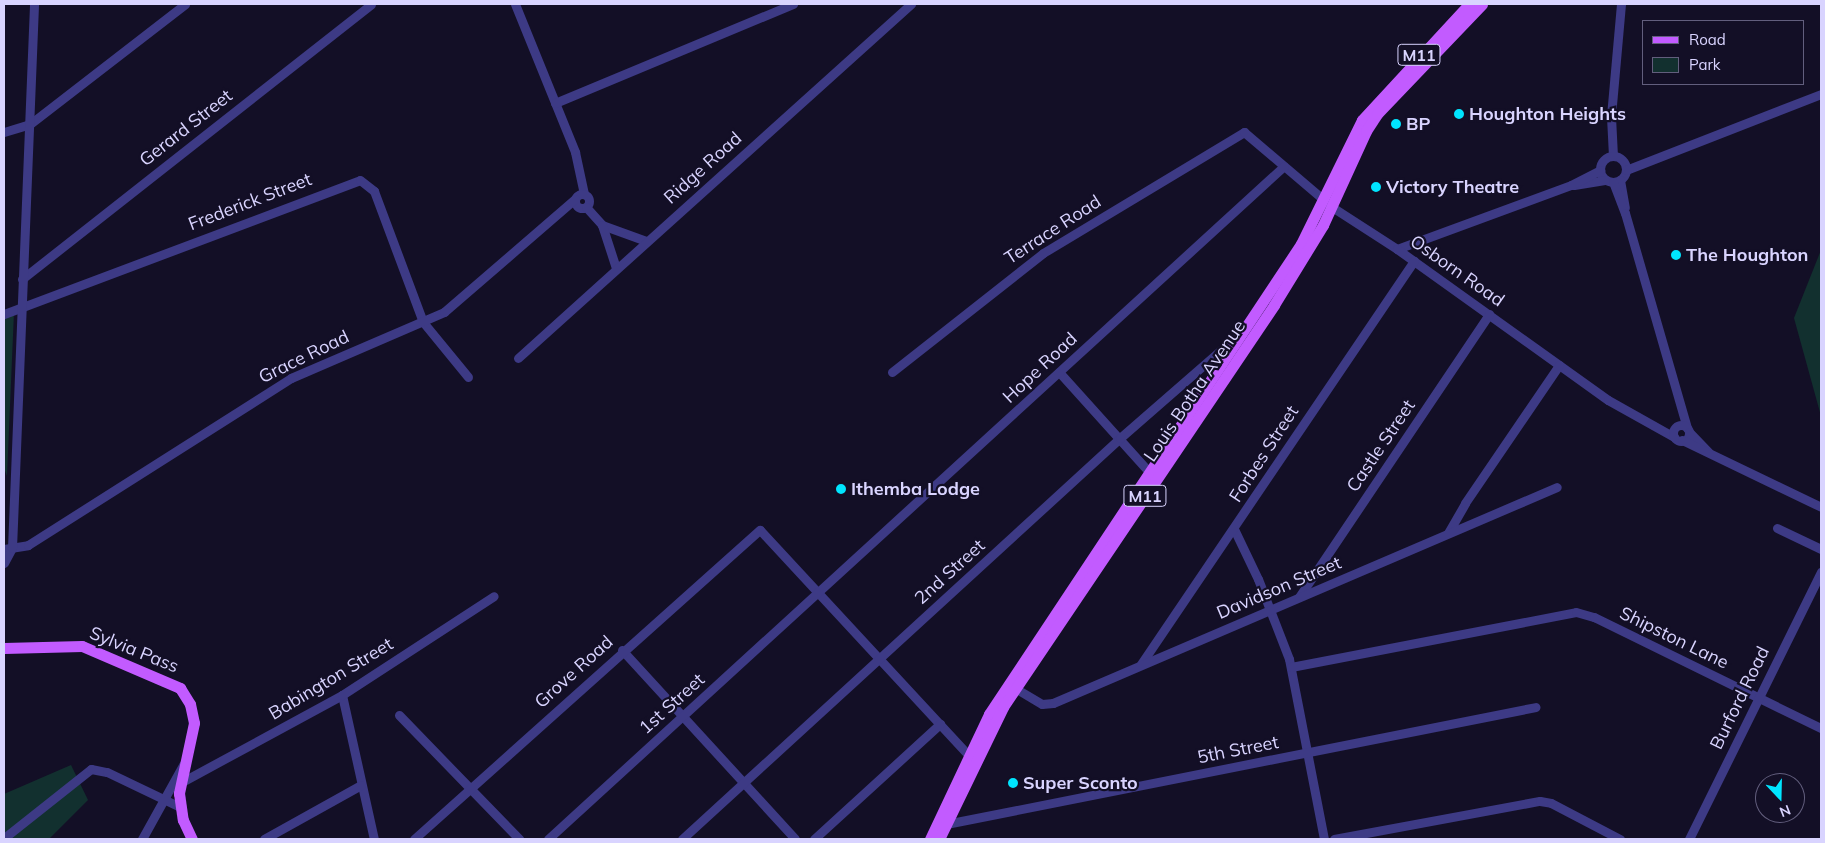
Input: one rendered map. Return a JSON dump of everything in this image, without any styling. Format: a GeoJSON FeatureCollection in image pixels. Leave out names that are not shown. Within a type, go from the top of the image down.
{"type":"FeatureCollection","features":[{"type":"Feature","properties":{"kind":"main road","name":"Louis Botha Avenue"},"geometry":{"type":"LineString","coordinates":[[930,839],[996,703],[1328,203],[1362,120],[1469,4]]}},
{"type":"Feature","properties":{"kind":"main road","name":"Louis Botha Avenue"},"geometry":{"type":"LineString","coordinates":[[939,839],[1015,688],[1274,305],[1353,155],[1377,114],[1482,4]]}},
{"type":"Feature","properties":{"kind":"main road","name":"Sylvia Pass"},"geometry":{"type":"LineString","coordinates":[[4,648],[82,646],[174,683],[186,695],[193,715],[194,729],[180,784],[180,807]]}},
{"type":"Feature","properties":{"kind":"main road"},"geometry":{"type":"LineString","coordinates":[[180,807],[192,839]]}},
{"type":"Feature","properties":{"kind":"street"},"geometry":{"type":"LineString","coordinates":[[6,561],[30,124],[34,4]]}},
{"type":"Feature","properties":{"kind":"street"},"geometry":{"type":"LineString","coordinates":[[4,132],[30,124],[185,4]]}},
{"type":"Feature","properties":{"kind":"street","name":"Gerard Street"},"geometry":{"type":"LineString","coordinates":[[22,279],[371,4]]}},
{"type":"Feature","properties":{"kind":"street"},"geometry":{"type":"LineString","coordinates":[[515,4],[576,156],[584,194],[589,202],[586,207]]}},
{"type":"Feature","properties":{"kind":"street"},"geometry":{"type":"LineString","coordinates":[[555,103],[793,4]]}},
{"type":"Feature","properties":{"kind":"street","name":"Ridge Road"},"geometry":{"type":"LineString","coordinates":[[518,358],[911,4]]}},
{"type":"Feature","properties":{"kind":"street"},"geometry":{"type":"LineString","coordinates":[[1397,248],[1571,185],[1600,170],[1609,157],[1621,4]]}},
{"type":"Feature","properties":{"kind":"street"},"geometry":{"type":"LineString","coordinates":[[1571,185],[1613,181],[1625,166],[1821,94]]}},
{"type":"Feature","properties":{"kind":"street","name":"Osborn Road"},"geometry":{"type":"LineString","coordinates":[[1244,132],[1328,203],[1397,248],[1608,400],[1657,428],[1677,433],[1710,454],[1821,507]]}},
{"type":"Feature","properties":{"kind":"street","name":"Terrace Road"},"geometry":{"type":"LineString","coordinates":[[892,372],[1043,253],[1244,132]]}},
{"type":"Feature","properties":{"kind":"street"},"geometry":{"type":"LineString","coordinates":[[1609,157],[1625,166]]}},
{"type":"Feature","properties":{"kind":"street","name":"Hope Road"},"geometry":{"type":"LineString","coordinates":[[818,593],[1284,166]]}},
{"type":"Feature","properties":{"kind":"street"},"geometry":{"type":"LineString","coordinates":[[1600,170],[1613,181],[1625,213],[1688,430]]}},
{"type":"Feature","properties":{"kind":"street","name":"Frederick Street"},"geometry":{"type":"LineString","coordinates":[[4,314],[360,180],[374,191],[423,322]]}},
{"type":"Feature","properties":{"kind":"street","name":"Grace Road"},"geometry":{"type":"LineString","coordinates":[[8,548],[26,547],[290,378],[423,322],[450,307],[575,199],[584,194]]}},
{"type":"Feature","properties":{"kind":"street"},"geometry":{"type":"LineString","coordinates":[[575,199],[576,206],[586,207],[602,225],[616,268]]}},
{"type":"Feature","properties":{"kind":"street"},"geometry":{"type":"LineString","coordinates":[[602,225],[646,241]]}},
{"type":"Feature","properties":{"kind":"street","name":"Forbes Street"},"geometry":{"type":"LineString","coordinates":[[1141,665],[1414,261]]}},
{"type":"Feature","properties":{"kind":"street","name":"Castle Street"},"geometry":{"type":"LineString","coordinates":[[1299,597],[1489,314]]}},
{"type":"Feature","properties":{"kind":"street"},"geometry":{"type":"LineString","coordinates":[[423,322],[468,377]]}},
{"type":"Feature","properties":{"kind":"street","name":"2nd Street"},"geometry":{"type":"LineString","coordinates":[[682,839],[1120,438],[1243,332]]}},
{"type":"Feature","properties":{"kind":"street"},"geometry":{"type":"LineString","coordinates":[[1448,533],[1465,502],[1559,364]]}},
{"type":"Feature","properties":{"kind":"street"},"geometry":{"type":"LineString","coordinates":[[1059,372],[1150,473]]}},
{"type":"Feature","properties":{"kind":"street"},"geometry":{"type":"LineString","coordinates":[[1677,433],[1683,410]]}},
{"type":"Feature","properties":{"kind":"street"},"geometry":{"type":"LineString","coordinates":[[1677,433],[1688,430]]}},
{"type":"Feature","properties":{"kind":"street"},"geometry":{"type":"LineString","coordinates":[[1677,433],[1688,430]]}},
{"type":"Feature","properties":{"kind":"street","name":"Osborn Road"},"geometry":{"type":"LineString","coordinates":[[1688,430],[1710,454]]}},
{"type":"Feature","properties":{"kind":"street","name":"Davidson Street"},"geometry":{"type":"LineString","coordinates":[[1015,688],[1042,704],[1049,704],[1557,487]]}},
{"type":"Feature","properties":{"kind":"street"},"geometry":{"type":"LineString","coordinates":[[1777,528],[1821,549]]}},
{"type":"Feature","properties":{"kind":"street","name":"Grove Road"},"geometry":{"type":"LineString","coordinates":[[414,839],[757,530],[766,533],[818,593]]}},
{"type":"Feature","properties":{"kind":"street"},"geometry":{"type":"LineString","coordinates":[[1234,530],[1270,609],[1291,667],[1324,839]]}},
{"type":"Feature","properties":{"kind":"street"},"geometry":{"type":"LineString","coordinates":[[6,561],[26,547]]}},
{"type":"Feature","properties":{"kind":"street","name":"Burford Road"},"geometry":{"type":"LineString","coordinates":[[1689,839],[1821,572]]}},
{"type":"Feature","properties":{"kind":"street"},"geometry":{"type":"LineString","coordinates":[[818,593],[969,756]]}},
{"type":"Feature","properties":{"kind":"street","name":"1st Street"},"geometry":{"type":"LineString","coordinates":[[548,839],[818,593]]}},
{"type":"Feature","properties":{"kind":"street","name":"Babington Street"},"geometry":{"type":"LineString","coordinates":[[180,784],[342,695],[494,596]]}},
{"type":"Feature","properties":{"kind":"street","name":"Shipston Lane"},"geometry":{"type":"LineString","coordinates":[[1291,667],[1576,612],[1594,617],[1759,696],[1821,728]]}},
{"type":"Feature","properties":{"kind":"street"},"geometry":{"type":"LineString","coordinates":[[622,650],[795,839]]}},
{"type":"Feature","properties":{"kind":"street"},"geometry":{"type":"LineString","coordinates":[[342,695],[374,839]]}},
{"type":"Feature","properties":{"kind":"street","name":"5th Street"},"geometry":{"type":"LineString","coordinates":[[946,824],[1536,707]]}},
{"type":"Feature","properties":{"kind":"street"},"geometry":{"type":"LineString","coordinates":[[399,715],[471,787],[519,839]]}},
{"type":"Feature","properties":{"kind":"street"},"geometry":{"type":"LineString","coordinates":[[814,839],[940,724]]}},
{"type":"Feature","properties":{"kind":"street"},"geometry":{"type":"LineString","coordinates":[[142,839],[188,756]]}},
{"type":"Feature","properties":{"kind":"street"},"geometry":{"type":"LineString","coordinates":[[4,838],[90,769],[107,772],[180,807]]}},
{"type":"Feature","properties":{"kind":"street"},"geometry":{"type":"LineString","coordinates":[[264,839],[361,785]]}},
{"type":"Feature","properties":{"kind":"street"},"geometry":{"type":"LineString","coordinates":[[1334,839],[1528,802],[1551,803],[1620,839]]}},
{"type":"Feature","properties":{"kind":"green space"},"geometry":{"type":"Polygon","coordinates":[[[1821,250],[1821,416],[1794,318],[1821,250]]]}},
{"type":"Feature","properties":{"kind":"green space"},"geometry":{"type":"Polygon","coordinates":[[[14,312],[7,476],[4,468],[4,316],[14,312]]]}},
{"type":"Feature","properties":{"kind":"green space"},"geometry":{"type":"Polygon","coordinates":[[[71,765],[88,800],[49,839],[4,839],[4,794],[71,765]]]}},
{"type":"Feature","properties":{"kind":"place","name":"Houghton Heights"},"geometry":{"type":"Point","coordinates":[1459,114]}},
{"type":"Feature","properties":{"kind":"place","name":"BP"},"geometry":{"type":"Point","coordinates":[1396,124]}},
{"type":"Feature","properties":{"kind":"place","name":"Victory Theatre"},"geometry":{"type":"Point","coordinates":[1376,187]}},
{"type":"Feature","properties":{"kind":"place","name":"The Houghton"},"geometry":{"type":"Point","coordinates":[1676,255]}},
{"type":"Feature","properties":{"kind":"place","name":"Ithemba Lodge"},"geometry":{"type":"Point","coordinates":[841,489]}},
{"type":"Feature","properties":{"kind":"place","name":"Super Sconto"},"geometry":{"type":"Point","coordinates":[1013,783]}}]}
